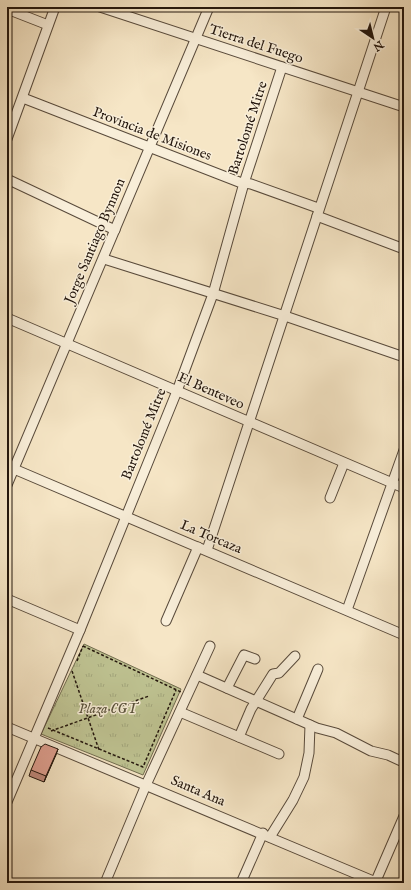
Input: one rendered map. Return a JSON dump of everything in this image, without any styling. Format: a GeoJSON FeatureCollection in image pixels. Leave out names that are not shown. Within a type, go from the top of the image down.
{"type":"FeatureCollection","features":[{"type":"Feature","properties":{"kind":"street"},"geometry":{"type":"LineString","coordinates":[[7,139],[55,7]]}},
{"type":"Feature","properties":{"kind":"street","name":"Tierra del Fuego"},"geometry":{"type":"LineString","coordinates":[[100,7],[404,107]]}},
{"type":"Feature","properties":{"kind":"street","name":"Jorge Santiago Bynnon"},"geometry":{"type":"LineString","coordinates":[[7,485],[10,468],[104,259],[115,230],[197,40],[209,7]]}},
{"type":"Feature","properties":{"kind":"street"},"geometry":{"type":"LineString","coordinates":[[207,550],[285,316],[317,212],[386,7]]}},
{"type":"Feature","properties":{"kind":"street"},"geometry":{"type":"LineString","coordinates":[[7,9],[48,24]]}},
{"type":"Feature","properties":{"kind":"street","name":"Bartolomé Mitre"},"geometry":{"type":"LineString","coordinates":[[7,802],[34,739],[79,644],[80,630],[177,391],[213,294],[244,183],[282,67]]}},
{"type":"Feature","properties":{"kind":"street","name":"Provincia de Misiones"},"geometry":{"type":"LineString","coordinates":[[22,98],[150,148],[250,184],[404,249]]}},
{"type":"Feature","properties":{"kind":"street"},"geometry":{"type":"LineString","coordinates":[[7,179],[115,230]]}},
{"type":"Feature","properties":{"kind":"street"},"geometry":{"type":"LineString","coordinates":[[104,259],[285,316],[404,357]]}},
{"type":"Feature","properties":{"kind":"street","name":"El Benteveo"},"geometry":{"type":"LineString","coordinates":[[7,318],[404,488]]}},
{"type":"Feature","properties":{"kind":"street"},"geometry":{"type":"LineString","coordinates":[[347,610],[404,450]]}},
{"type":"Feature","properties":{"kind":"street"},"geometry":{"type":"LineString","coordinates":[[330,498],[344,463]]}},
{"type":"Feature","properties":{"kind":"street","name":"La Torcaza"},"geometry":{"type":"LineString","coordinates":[[10,468],[198,546],[404,635]]}},
{"type":"Feature","properties":{"kind":"street"},"geometry":{"type":"LineString","coordinates":[[166,621],[198,546]]}},
{"type":"Feature","properties":{"kind":"street"},"geometry":{"type":"LineString","coordinates":[[7,599],[80,630]]}},
{"type":"Feature","properties":{"kind":"street"},"geometry":{"type":"LineString","coordinates":[[105,883],[146,785],[210,646]]}},
{"type":"Feature","properties":{"kind":"street"},"geometry":{"type":"LineString","coordinates":[[227,688],[244,655],[255,659]]}},
{"type":"Feature","properties":{"kind":"street"},"geometry":{"type":"LineString","coordinates":[[239,736],[256,701],[273,674],[278,673],[295,656]]}},
{"type":"Feature","properties":{"kind":"street"},"geometry":{"type":"LineString","coordinates":[[297,719],[318,669]]}},
{"type":"Feature","properties":{"kind":"street"},"geometry":{"type":"LineString","coordinates":[[197,675],[310,725],[336,733],[371,750],[401,761]]}},
{"type":"Feature","properties":{"kind":"street"},"geometry":{"type":"LineString","coordinates":[[180,712],[279,754]]}},
{"type":"Feature","properties":{"kind":"street"},"geometry":{"type":"LineString","coordinates":[[241,883],[266,835],[293,800],[304,777],[310,753],[310,725]]}},
{"type":"Feature","properties":{"kind":"street","name":"Santa Ana"},"geometry":{"type":"LineString","coordinates":[[7,727],[266,835],[376,883]]}},
{"type":"Feature","properties":{"kind":"street"},"geometry":{"type":"LineString","coordinates":[[376,883],[404,816]]}},
{"type":"Feature","properties":{"kind":"path"},"geometry":{"type":"LineString","coordinates":[[75,665],[79,644],[188,695]]}},
{"type":"Feature","properties":{"kind":"path"},"geometry":{"type":"LineString","coordinates":[[69,678],[72,671],[99,750]]}},
{"type":"Feature","properties":{"kind":"path"},"geometry":{"type":"LineString","coordinates":[[50,722],[47,729],[51,731],[143,767],[176,690]]}},
{"type":"Feature","properties":{"kind":"path"},"geometry":{"type":"LineString","coordinates":[[51,731],[149,696]]}},
{"type":"Feature","properties":{"kind":"green space","name":"Plaza CGT"},"geometry":{"type":"Polygon","coordinates":[[[84,644],[181,689],[143,775],[41,734],[84,644]]]}},
{"type":"Feature","properties":{"kind":"building"},"geometry":{"type":"Polygon","coordinates":[[[45,744],[58,749],[46,776],[31,770],[41,747],[45,744]]]}}]}
